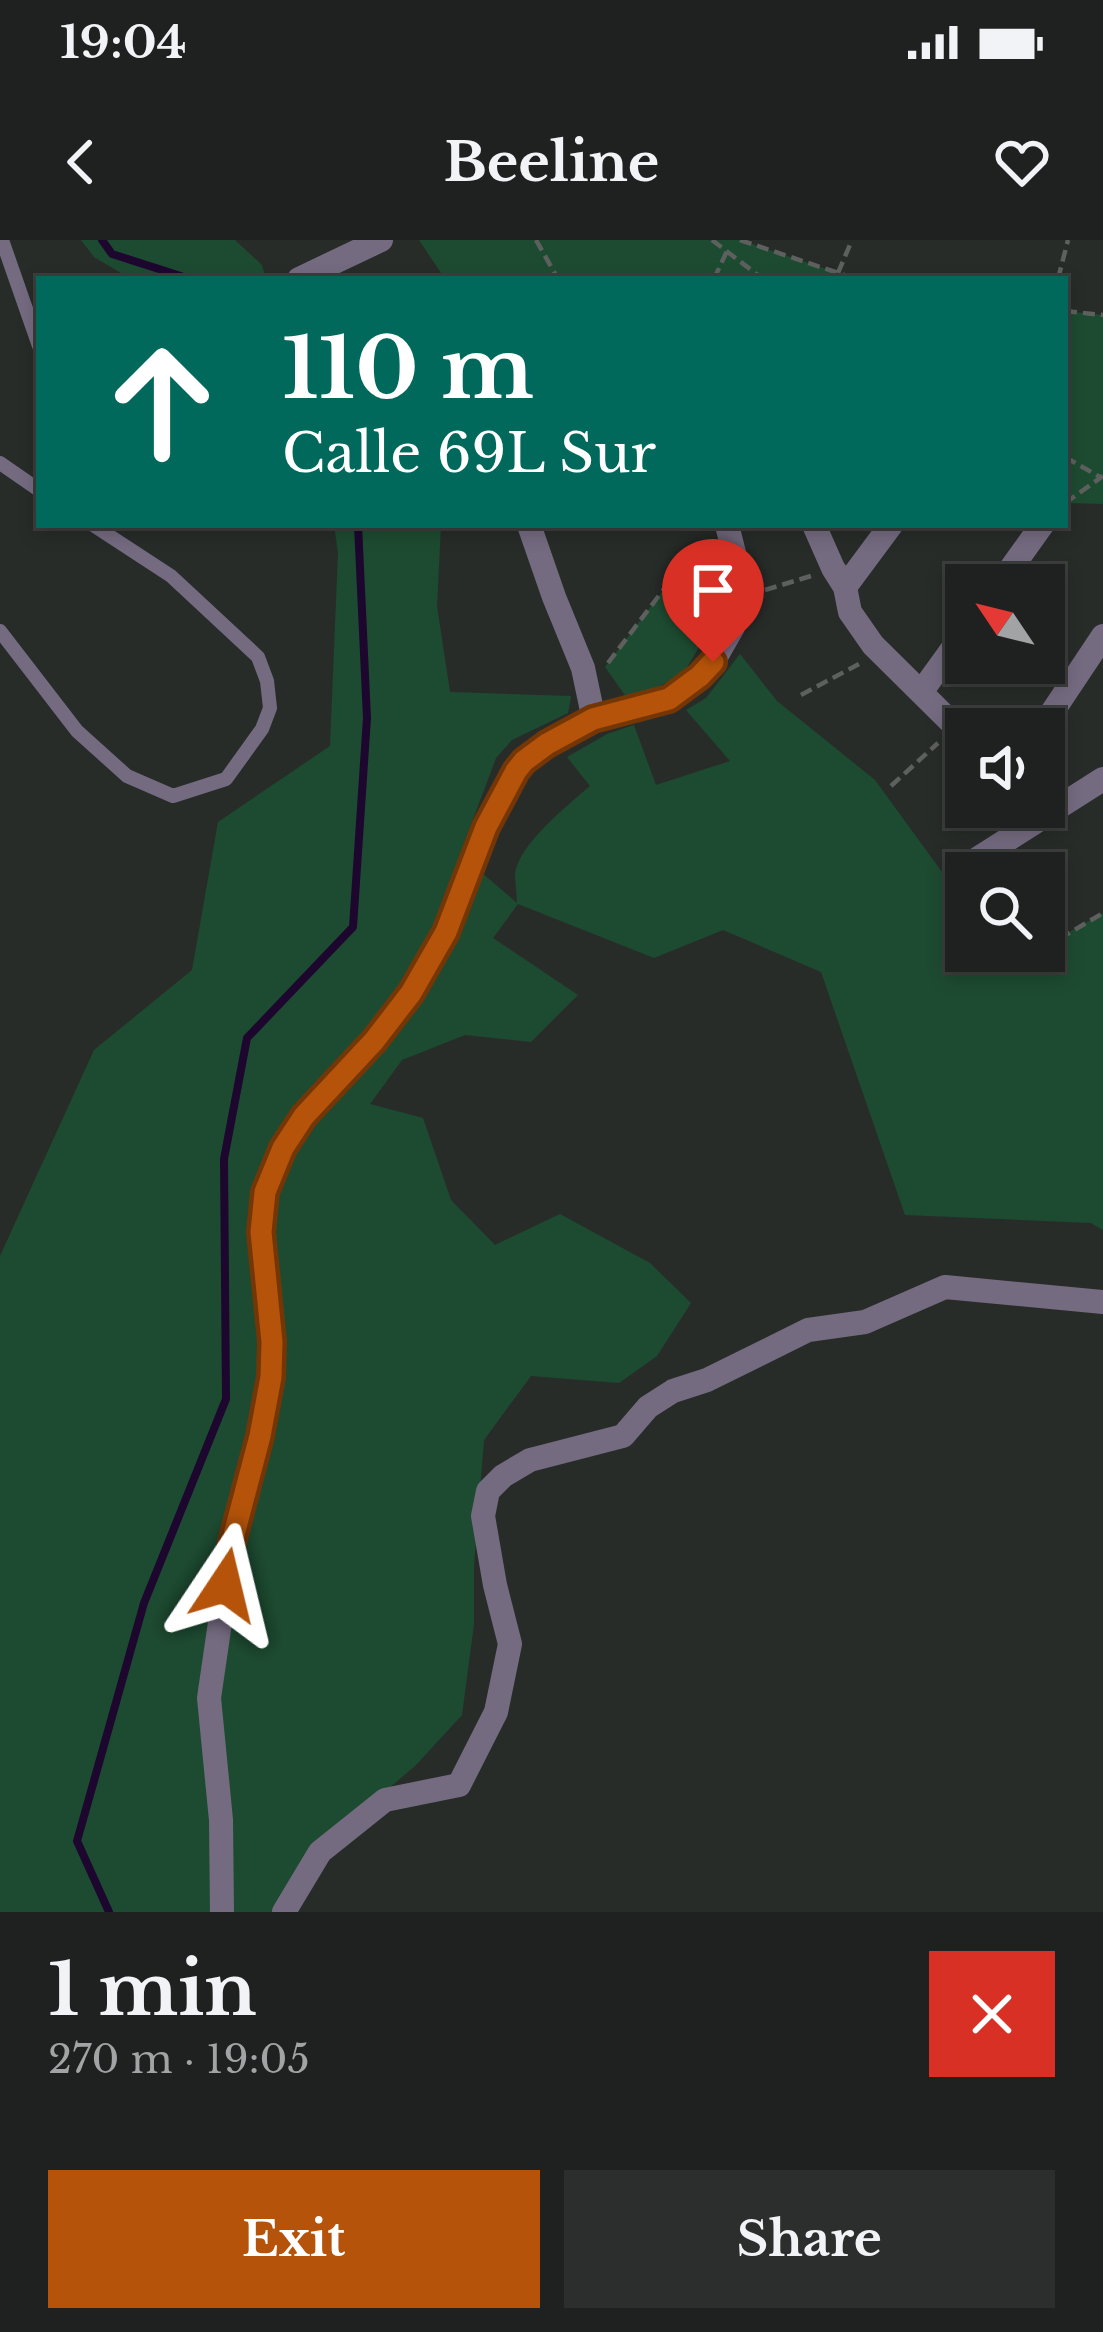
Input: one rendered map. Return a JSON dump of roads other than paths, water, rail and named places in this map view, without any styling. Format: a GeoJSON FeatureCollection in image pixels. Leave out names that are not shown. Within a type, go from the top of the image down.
{"type":"FeatureCollection","features":[{"type":"Feature","properties":{"kind":"street"},"geometry":{"type":"LineString","coordinates":[[306,276],[380,240]]}},
{"type":"Feature","properties":{"kind":"street"},"geometry":{"type":"LineString","coordinates":[[530,528],[588,685],[593,719]]}},
{"type":"Feature","properties":{"kind":"street"},"geometry":{"type":"LineString","coordinates":[[222,1912],[221,1820],[209,1698],[231,1546],[271,1377],[261,1232],[265,1192],[283,1148],[304,1116],[411,993],[446,932],[486,827],[516,771],[535,752],[593,719],[642,709],[686,689],[724,646],[738,599],[728,528]]}},
{"type":"Feature","properties":{"kind":"street"},"geometry":{"type":"LineString","coordinates":[[815,528],[850,612],[880,652],[945,715]]}},
{"type":"Feature","properties":{"kind":"street"},"geometry":{"type":"LineString","coordinates":[[839,578],[888,528]]}},
{"type":"Feature","properties":{"kind":"street"},"geometry":{"type":"LineString","coordinates":[[1014,564],[1040,528]]}},
{"type":"Feature","properties":{"kind":"street"},"geometry":{"type":"LineString","coordinates":[[1060,708],[1092,672],[1103,636]]}},
{"type":"Feature","properties":{"kind":"street"},"geometry":{"type":"LineString","coordinates":[[922,691],[945,659]]}},
{"type":"Feature","properties":{"kind":"street"},"geometry":{"type":"LineString","coordinates":[[1065,799],[1103,779]]}},
{"type":"Feature","properties":{"kind":"street"},"geometry":{"type":"LineString","coordinates":[[985,852],[1019,828]]}},
{"type":"Feature","properties":{"kind":"street"},"geometry":{"type":"LineString","coordinates":[[284,1912],[320,1852],[385,1800],[459,1785],[496,1712],[510,1645],[482,1516],[488,1491],[502,1476],[530,1460],[623,1436],[647,1407],[673,1390],[707,1380],[808,1330],[866,1322],[946,1287],[1103,1302]]}},
{"type":"Feature","properties":{"kind":"lane"},"geometry":{"type":"LineString","coordinates":[[2,240],[36,337]]}},
{"type":"Feature","properties":{"kind":"lane"},"geometry":{"type":"LineString","coordinates":[[0,463],[36,488]]}},
{"type":"Feature","properties":{"kind":"lane"},"geometry":{"type":"LineString","coordinates":[[0,631],[77,731],[127,776],[173,796],[226,779],[262,729],[270,708],[258,657],[171,575],[98,528]]}},
{"type":"Feature","properties":{"kind":"waterway"},"geometry":{"type":"LineString","coordinates":[[102,240],[112,254],[181,276]]}},
{"type":"Feature","properties":{"kind":"waterway"},"geometry":{"type":"LineString","coordinates":[[109,1912],[77,1841],[144,1603],[226,1399],[224,1159],[247,1038],[353,927],[367,718],[358,528]]}}]}
